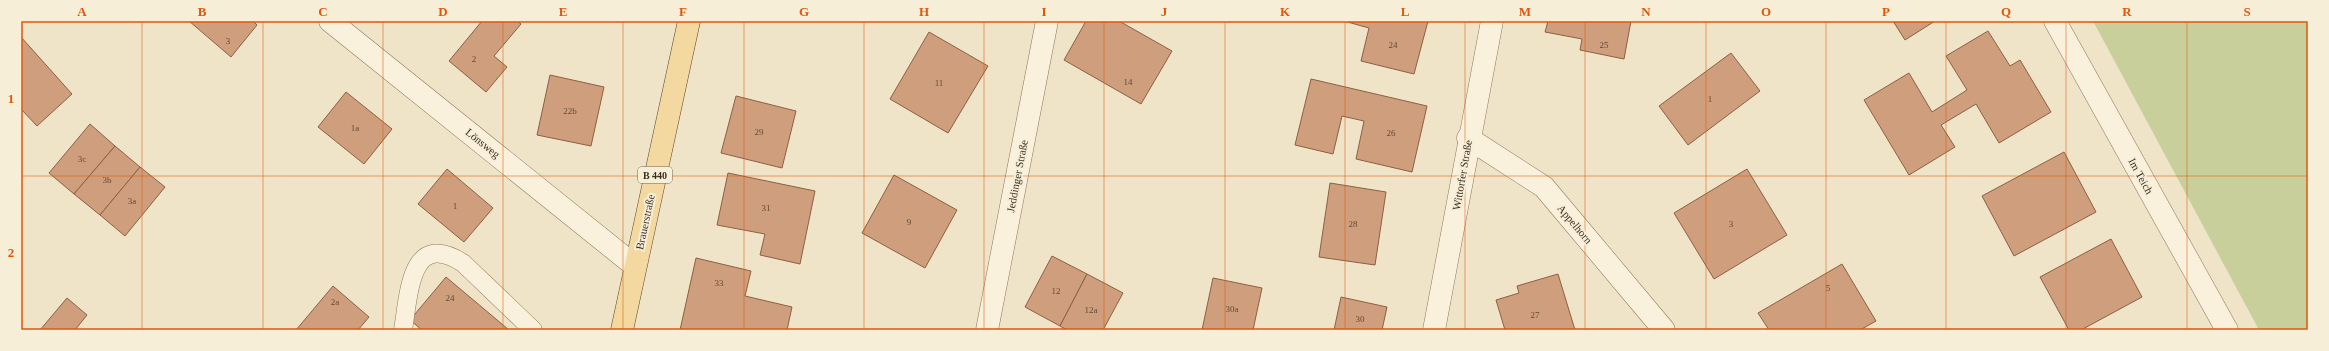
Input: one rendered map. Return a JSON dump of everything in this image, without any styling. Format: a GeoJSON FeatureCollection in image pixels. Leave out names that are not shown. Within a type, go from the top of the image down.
{"type":"FeatureCollection","features":[{"type":"Feature","properties":{"kind":"main road","name":"Brauerstraße"},"geometry":{"type":"LineString","coordinates":[[622,330],[689,21]]}},
{"type":"Feature","properties":{"kind":"street","name":"Lönsweg"},"geometry":{"type":"LineString","coordinates":[[330,21],[635,266]]}},
{"type":"Feature","properties":{"kind":"street","name":"Jeddinger Straße"},"geometry":{"type":"LineString","coordinates":[[987,330],[1047,21]]}},
{"type":"Feature","properties":{"kind":"street","name":"Wittorfer Straße"},"geometry":{"type":"LineString","coordinates":[[1434,330],[1468,138],[1492,21]]}},
{"type":"Feature","properties":{"kind":"street","name":"Im Teich"},"geometry":{"type":"LineString","coordinates":[[2055,21],[2228,330]]}},
{"type":"Feature","properties":{"kind":"street","name":"Appelhorn"},"geometry":{"type":"LineString","coordinates":[[1468,138],[1544,187],[1664,330]]}},
{"type":"Feature","properties":{"kind":"lane"},"geometry":{"type":"LineString","coordinates":[[403,330],[414,270],[423,258],[431,253],[453,256],[463,263],[533,330]]}},
{"type":"Feature","properties":{"kind":"green space"},"geometry":{"type":"Polygon","coordinates":[[[2093,21],[2308,21],[2308,330],[2259,330],[2093,21]]]}},
{"type":"Feature","properties":{"kind":"building"},"geometry":{"type":"Polygon","coordinates":[[[189,21],[253,21],[257,25],[231,57],[189,21]]]}},
{"type":"Feature","properties":{"kind":"building"},"geometry":{"type":"Polygon","coordinates":[[[482,21],[517,21],[521,24],[494,56],[507,67],[486,92],[449,61],[482,21]]]}},
{"type":"Feature","properties":{"kind":"building"},"geometry":{"type":"Polygon","coordinates":[[[1086,21],[1119,21],[1172,51],[1141,104],[1064,60],[1086,21]]]}},
{"type":"Feature","properties":{"kind":"building"},"geometry":{"type":"Polygon","coordinates":[[[1344,21],[1428,21],[1414,74],[1361,61],[1369,28],[1344,21]]]}},
{"type":"Feature","properties":{"kind":"building"},"geometry":{"type":"Polygon","coordinates":[[[1548,21],[1631,21],[1624,59],[1580,50],[1582,39],[1545,32],[1548,21]]]}},
{"type":"Feature","properties":{"kind":"building"},"geometry":{"type":"Polygon","coordinates":[[[1893,21],[1935,21],[1905,40],[1893,21]]]}},
{"type":"Feature","properties":{"kind":"building"},"geometry":{"type":"Polygon","coordinates":[[[1988,31],[2010,66],[2020,60],[2051,112],[1999,143],[1976,104],[1941,125],[1955,147],[1909,175],[1864,100],[1909,73],[1932,112],[1967,90],[1946,56],[1988,31]]]}},
{"type":"Feature","properties":{"kind":"building"},"geometry":{"type":"Polygon","coordinates":[[[929,32],[988,66],[948,133],[890,99],[929,32]]]}},
{"type":"Feature","properties":{"kind":"building"},"geometry":{"type":"Polygon","coordinates":[[[21,37],[72,94],[37,126],[21,109],[21,37]]]}},
{"type":"Feature","properties":{"kind":"building"},"geometry":{"type":"Polygon","coordinates":[[[1731,53],[1760,91],[1688,145],[1659,106],[1731,53]]]}},
{"type":"Feature","properties":{"kind":"building"},"geometry":{"type":"Polygon","coordinates":[[[550,75],[604,87],[591,146],[537,135],[550,75]]]}},
{"type":"Feature","properties":{"kind":"building"},"geometry":{"type":"Polygon","coordinates":[[[1311,79],[1427,106],[1412,172],[1356,159],[1364,121],[1342,116],[1333,154],[1295,145],[1311,79]]]}},
{"type":"Feature","properties":{"kind":"building"},"geometry":{"type":"Polygon","coordinates":[[[346,92],[392,129],[364,164],[318,127],[346,92]]]}},
{"type":"Feature","properties":{"kind":"building"},"geometry":{"type":"Polygon","coordinates":[[[736,96],[796,111],[782,168],[721,153],[736,96]]]}},
{"type":"Feature","properties":{"kind":"building"},"geometry":{"type":"Polygon","coordinates":[[[90,124],[115,146],[74,194],[49,173],[90,124]]]}},
{"type":"Feature","properties":{"kind":"building"},"geometry":{"type":"Polygon","coordinates":[[[115,146],[140,167],[100,215],[74,194],[115,146]]]}},
{"type":"Feature","properties":{"kind":"building"},"geometry":{"type":"Polygon","coordinates":[[[2064,152],[2096,212],[2014,256],[1982,196],[2064,152]]]}},
{"type":"Feature","properties":{"kind":"building"},"geometry":{"type":"Polygon","coordinates":[[[140,167],[165,187],[125,236],[100,215],[140,167]]]}},
{"type":"Feature","properties":{"kind":"building"},"geometry":{"type":"Polygon","coordinates":[[[447,169],[493,208],[464,242],[418,204],[447,169]]]}},
{"type":"Feature","properties":{"kind":"building"},"geometry":{"type":"Polygon","coordinates":[[[1747,169],[1787,235],[1714,279],[1674,213],[1747,169]]]}},
{"type":"Feature","properties":{"kind":"building"},"geometry":{"type":"Polygon","coordinates":[[[728,173],[815,191],[800,264],[760,255],[765,234],[717,225],[728,173]]]}},
{"type":"Feature","properties":{"kind":"building"},"geometry":{"type":"Polygon","coordinates":[[[894,175],[957,210],[925,268],[862,233],[894,175]]]}},
{"type":"Feature","properties":{"kind":"building"},"geometry":{"type":"Polygon","coordinates":[[[1330,183],[1386,192],[1375,265],[1319,257],[1330,183]]]}},
{"type":"Feature","properties":{"kind":"building"},"geometry":{"type":"Polygon","coordinates":[[[2111,239],[2142,297],[2081,330],[2069,330],[2040,277],[2111,239]]]}},
{"type":"Feature","properties":{"kind":"building"},"geometry":{"type":"Polygon","coordinates":[[[1052,256],[1087,274],[1060,326],[1025,307],[1052,256]]]}},
{"type":"Feature","properties":{"kind":"building"},"geometry":{"type":"Polygon","coordinates":[[[696,258],[751,271],[745,296],[792,307],[787,330],[680,330],[696,258]]]}},
{"type":"Feature","properties":{"kind":"building"},"geometry":{"type":"Polygon","coordinates":[[[1842,264],[1876,321],[1860,330],[1769,330],[1758,313],[1842,264]]]}},
{"type":"Feature","properties":{"kind":"building"},"geometry":{"type":"Polygon","coordinates":[[[1087,274],[1123,293],[1103,330],[1067,330],[1060,326],[1087,274]]]}},
{"type":"Feature","properties":{"kind":"building"},"geometry":{"type":"Polygon","coordinates":[[[1558,274],[1575,330],[1505,330],[1496,300],[1519,293],[1517,286],[1558,274]]]}},
{"type":"Feature","properties":{"kind":"building"},"geometry":{"type":"Polygon","coordinates":[[[446,277],[509,330],[422,330],[410,320],[446,277]]]}},
{"type":"Feature","properties":{"kind":"building"},"geometry":{"type":"Polygon","coordinates":[[[1213,278],[1262,288],[1253,330],[1202,330],[1213,278]]]}},
{"type":"Feature","properties":{"kind":"building"},"geometry":{"type":"Polygon","coordinates":[[[333,286],[369,317],[358,330],[296,330],[333,286]]]}},
{"type":"Feature","properties":{"kind":"building"},"geometry":{"type":"Polygon","coordinates":[[[1341,297],[1387,307],[1382,330],[1334,330],[1341,297]]]}},
{"type":"Feature","properties":{"kind":"building"},"geometry":{"type":"Polygon","coordinates":[[[67,298],[87,315],[75,330],[40,330],[67,298]]]}}]}
